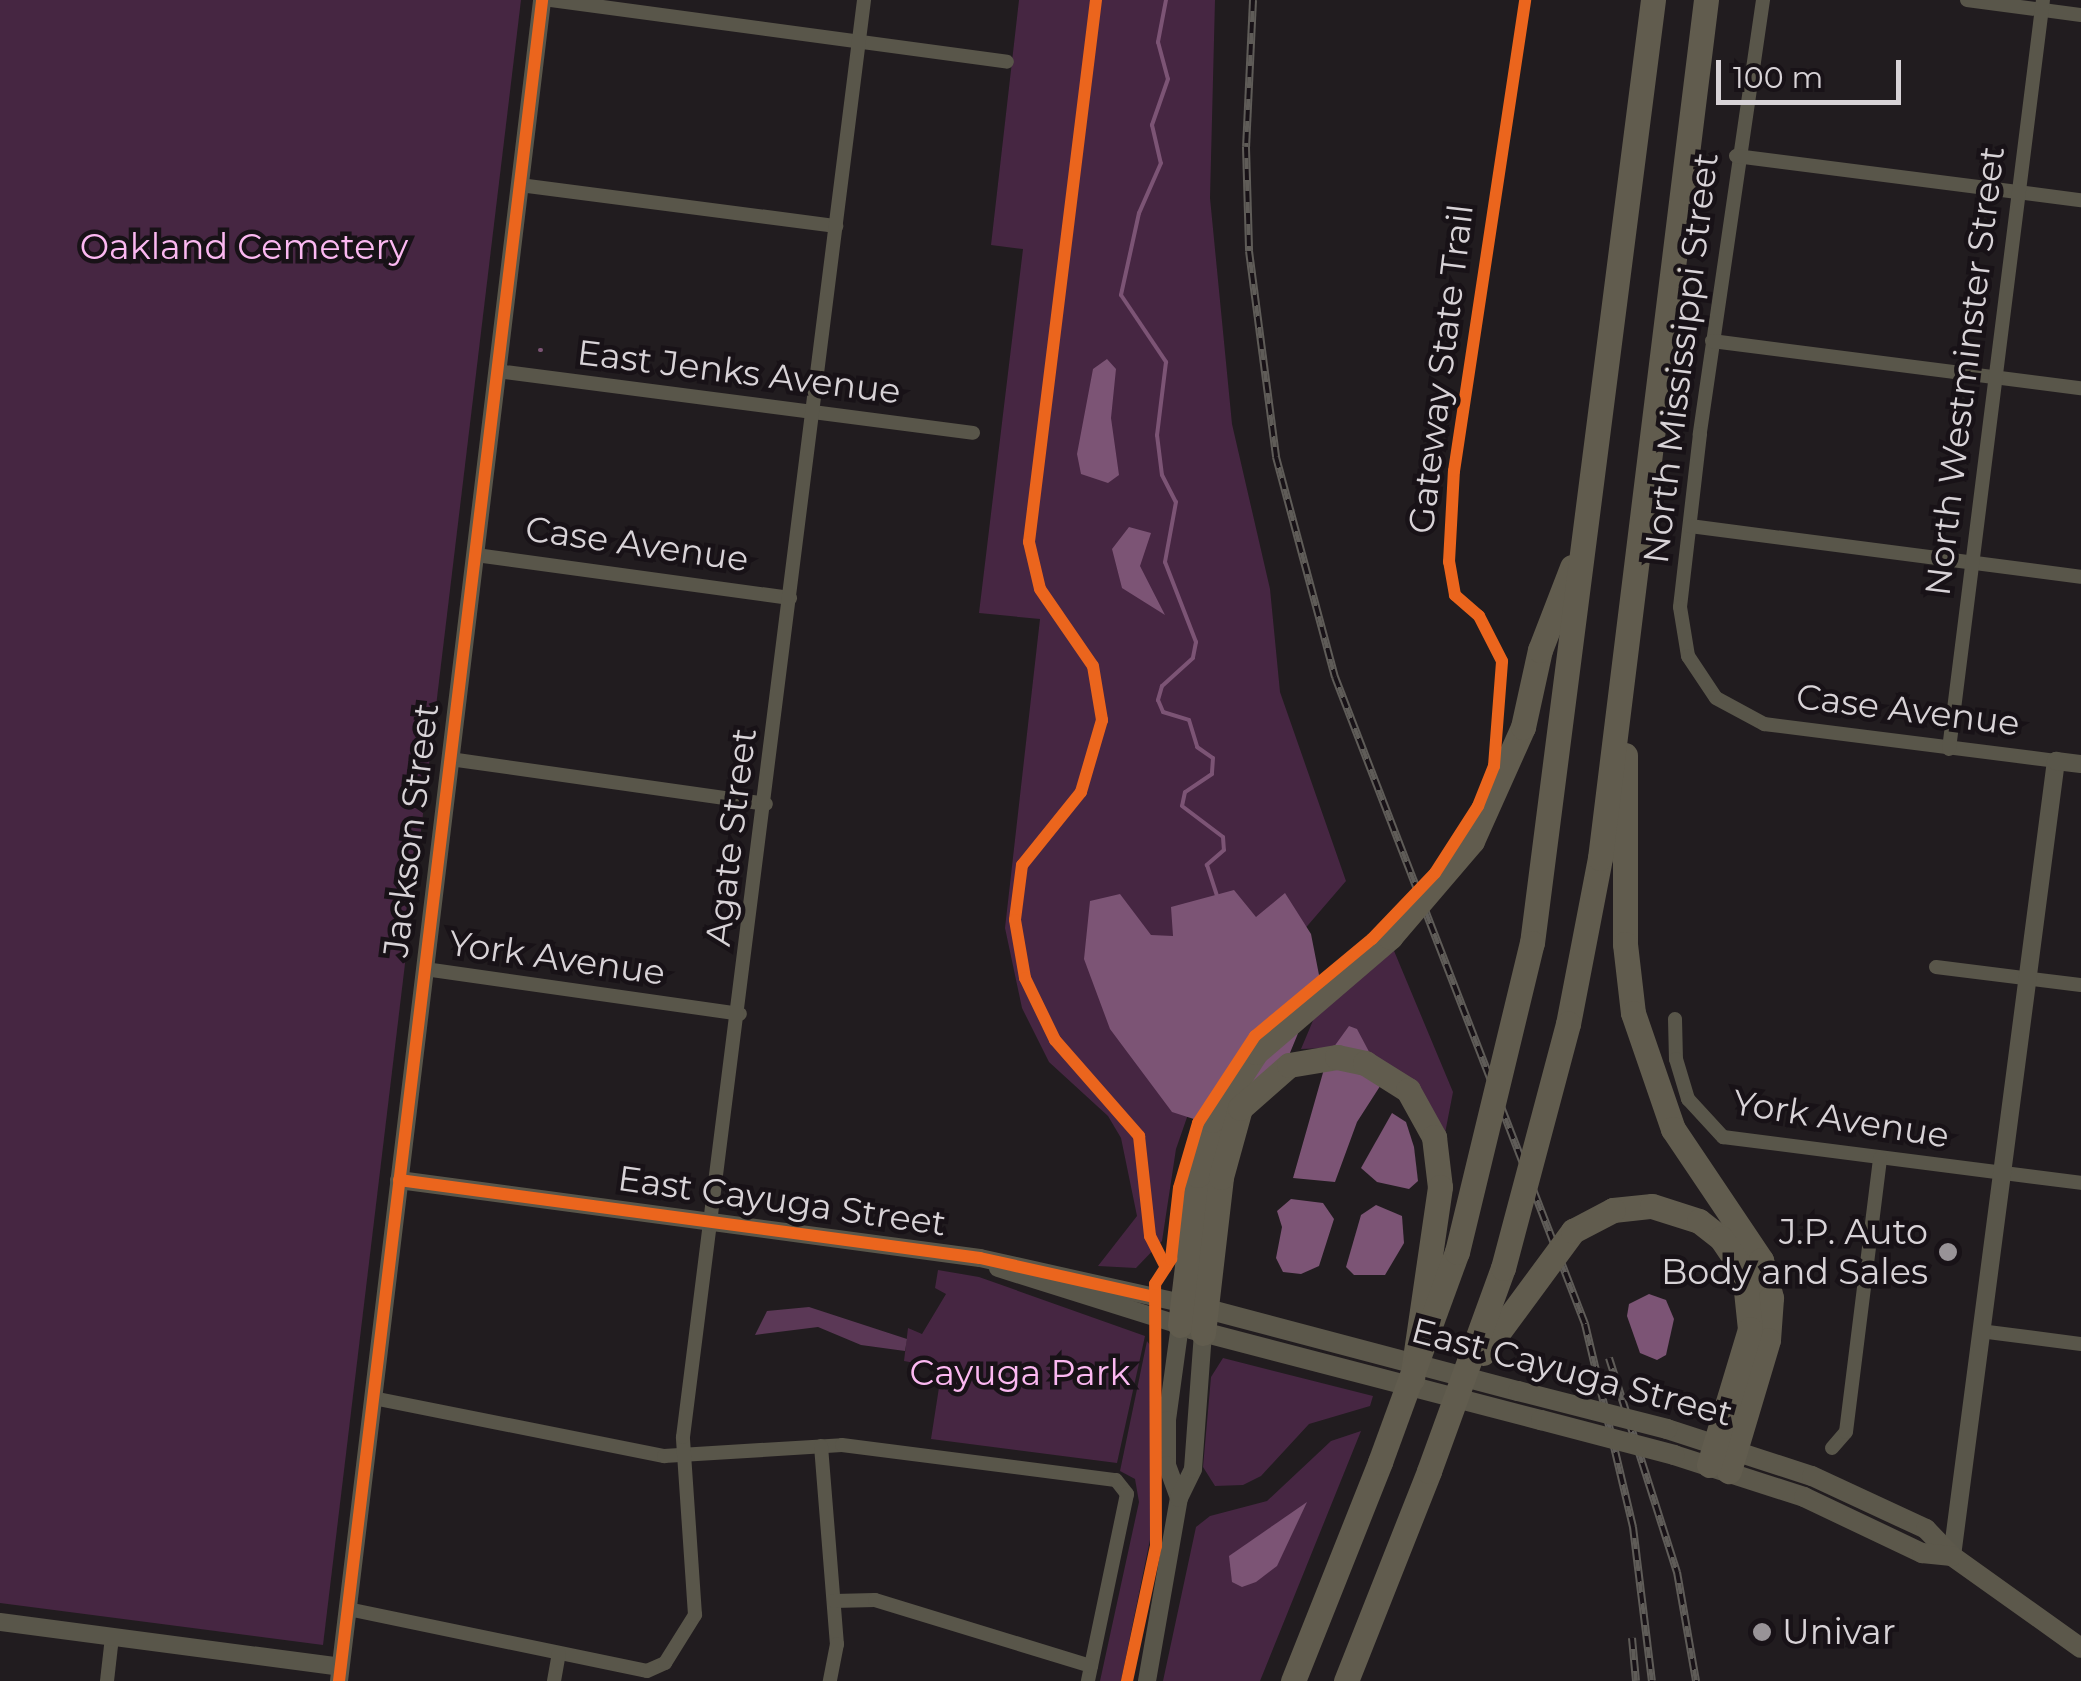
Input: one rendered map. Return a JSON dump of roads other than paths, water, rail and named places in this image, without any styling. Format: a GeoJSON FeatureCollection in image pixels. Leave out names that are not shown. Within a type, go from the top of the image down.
{"type":"FeatureCollection","features":[{"type":"Feature","properties":{"kind":"highway"},"geometry":{"type":"LineString","coordinates":[[1294,1681],[1412,1379],[1473,1194],[1532,943],[1652,0]]}},
{"type":"Feature","properties":{"kind":"highway"},"geometry":{"type":"LineString","coordinates":[[1346,1681],[1503,1268],[1568,1024],[1598,873],[1709,0]]}},
{"type":"Feature","properties":{"kind":"highway"},"geometry":{"type":"LineString","coordinates":[[1193,1318],[1210,1176],[1212,1120],[1256,1052],[1390,938],[1472,841],[1518,741],[1540,650],[1586,530]]}},
{"type":"Feature","properties":{"kind":"highway"},"geometry":{"type":"LineString","coordinates":[[1628,640],[1625,944],[1633,1013],[1673,1129],[1760,1260],[1771,1298],[1768,1340],[1723,1457]]}},
{"type":"Feature","properties":{"kind":"highway"},"geometry":{"type":"LineString","coordinates":[[1210,1176],[1240,1108],[1289,1065],[1337,1057],[1365,1063],[1408,1090],[1434,1137],[1440,1187],[1412,1379]]}},
{"type":"Feature","properties":{"kind":"highway"},"geometry":{"type":"LineString","coordinates":[[1461,1386],[1573,1232],[1613,1210],[1652,1206],[1699,1221],[1721,1238],[1744,1272],[1750,1329],[1723,1457]]}},
{"type":"Feature","properties":{"kind":"main road","name":"East Cayuga Street"},"geometry":{"type":"LineString","coordinates":[[1193,1318],[1518,1391],[1667,1429],[1764,1482],[1922,1553],[1952,1556]]}},
{"type":"Feature","properties":{"kind":"main road","name":"East Cayuga Street"},"geometry":{"type":"LineString","coordinates":[[1193,1318],[1541,1420],[1674,1454],[1774,1462],[1926,1528],[1952,1556],[2081,1648]]}},
{"type":"Feature","properties":{"kind":"street","name":"Jackson Street"},"geometry":{"type":"LineString","coordinates":[[340,1674],[542,0]]}},
{"type":"Feature","properties":{"kind":"street"},"geometry":{"type":"LineString","coordinates":[[551,0],[1007,62]]}},
{"type":"Feature","properties":{"kind":"street","name":"Agate Street"},"geometry":{"type":"LineString","coordinates":[[559,1653],[658,1669],[695,1614],[684,1456],[864,0]]}},
{"type":"Feature","properties":{"kind":"street","name":"North Mississippi Street"},"geometry":{"type":"LineString","coordinates":[[1730,709],[1700,677],[1683,640],[1690,526],[1712,341],[1736,156],[1763,0]]}},
{"type":"Feature","properties":{"kind":"street"},"geometry":{"type":"LineString","coordinates":[[1967,0],[2043,5],[2081,15]]}},
{"type":"Feature","properties":{"kind":"street","name":"North Westminster Street"},"geometry":{"type":"LineString","coordinates":[[1949,749],[2043,5]]}},
{"type":"Feature","properties":{"kind":"street"},"geometry":{"type":"LineString","coordinates":[[1736,156],[2081,200]]}},
{"type":"Feature","properties":{"kind":"street"},"geometry":{"type":"LineString","coordinates":[[520,184],[836,226]]}},
{"type":"Feature","properties":{"kind":"street"},"geometry":{"type":"LineString","coordinates":[[1712,341],[2081,388]]}},
{"type":"Feature","properties":{"kind":"street","name":"East Jenks Avenue"},"geometry":{"type":"LineString","coordinates":[[497,371],[972,433]]}},
{"type":"Feature","properties":{"kind":"street"},"geometry":{"type":"LineString","coordinates":[[1690,526],[2081,577]]}},
{"type":"Feature","properties":{"kind":"street","name":"Case Avenue"},"geometry":{"type":"LineString","coordinates":[[476,555],[790,598]]}},
{"type":"Feature","properties":{"kind":"street","name":"Case Avenue"},"geometry":{"type":"LineString","coordinates":[[1730,709],[1778,727],[2081,764]]}},
{"type":"Feature","properties":{"kind":"street"},"geometry":{"type":"LineString","coordinates":[[450,760],[766,804]]}},
{"type":"Feature","properties":{"kind":"street"},"geometry":{"type":"LineString","coordinates":[[1952,1556],[2056,761]]}},
{"type":"Feature","properties":{"kind":"street"},"geometry":{"type":"LineString","coordinates":[[1936,967],[2081,985]]}},
{"type":"Feature","properties":{"kind":"street","name":"York Avenue"},"geometry":{"type":"LineString","coordinates":[[425,969],[740,1014]]}},
{"type":"Feature","properties":{"kind":"street","name":"York Avenue"},"geometry":{"type":"LineString","coordinates":[[1675,1019],[1676,1059],[1688,1099],[1723,1137],[2081,1183]]}},
{"type":"Feature","properties":{"kind":"street"},"geometry":{"type":"LineString","coordinates":[[1832,1448],[1846,1432],[1880,1158]]}},
{"type":"Feature","properties":{"kind":"street","name":"East Cayuga Street"},"geometry":{"type":"LineString","coordinates":[[400,1180],[980,1258],[1193,1318]]}},
{"type":"Feature","properties":{"kind":"street"},"geometry":{"type":"LineString","coordinates":[[1179,1498],[1167,1466],[1167,1420],[1193,1318]]}},
{"type":"Feature","properties":{"kind":"street"},"geometry":{"type":"LineString","coordinates":[[1147,1681],[1179,1498],[1192,1469],[1193,1318]]}},
{"type":"Feature","properties":{"kind":"street"},"geometry":{"type":"LineString","coordinates":[[1980,1331],[2081,1344]]}},
{"type":"Feature","properties":{"kind":"street"},"geometry":{"type":"LineString","coordinates":[[373,1398],[684,1456],[821,1446],[1125,1486],[1089,1674],[875,1600],[834,1601]]}},
{"type":"Feature","properties":{"kind":"street"},"geometry":{"type":"LineString","coordinates":[[821,1446],[838,1652],[830,1681]]}},
{"type":"Feature","properties":{"kind":"street"},"geometry":{"type":"LineString","coordinates":[[348,1609],[559,1653],[554,1681]]}},
{"type":"Feature","properties":{"kind":"street"},"geometry":{"type":"LineString","coordinates":[[0,1622],[340,1674]]}},
{"type":"Feature","properties":{"kind":"street"},"geometry":{"type":"LineString","coordinates":[[107,1681],[112,1637]]}},
{"type":"Feature","properties":{"kind":"waterway"},"geometry":{"type":"LineString","coordinates":[[1166,0],[1158,42],[1168,79],[1152,125],[1161,163],[1139,213],[1121,295],[1166,362],[1157,435],[1162,475],[1176,502],[1165,562],[1196,642],[1193,658],[1162,686],[1158,700],[1163,712],[1189,720],[1197,747],[1213,758],[1212,774],[1185,792],[1182,806],[1223,837],[1224,850],[1207,865],[1217,895]]}},
{"type":"Feature","properties":{"kind":"railway"},"geometry":{"type":"LineString","coordinates":[[1253,0],[1246,147],[1249,251],[1276,457],[1335,677],[1585,1324],[1633,1527],[1652,1681]]}},
{"type":"Feature","properties":{"kind":"railway"},"geometry":{"type":"LineString","coordinates":[[1609,1358],[1677,1572],[1696,1681]]}},
{"type":"Feature","properties":{"kind":"railway"},"geometry":{"type":"LineString","coordinates":[[1632,1638],[1636,1681]]}},
{"type":"Feature","properties":{"kind":"place","name":"J.P. Auto Body and Sales"},"geometry":{"type":"Point","coordinates":[1948,1252]}},
{"type":"Feature","properties":{"kind":"place","name":"Univar"},"geometry":{"type":"Point","coordinates":[1762,1632]}},
{"type":"Feature","properties":{"kind":"park label","name":"Oakland Cemetery"},"geometry":{"type":"Point","coordinates":[244,247]}},
{"type":"Feature","properties":{"kind":"park label","name":"Cayuga Park"},"geometry":{"type":"Point","coordinates":[1020,1373]}}]}
